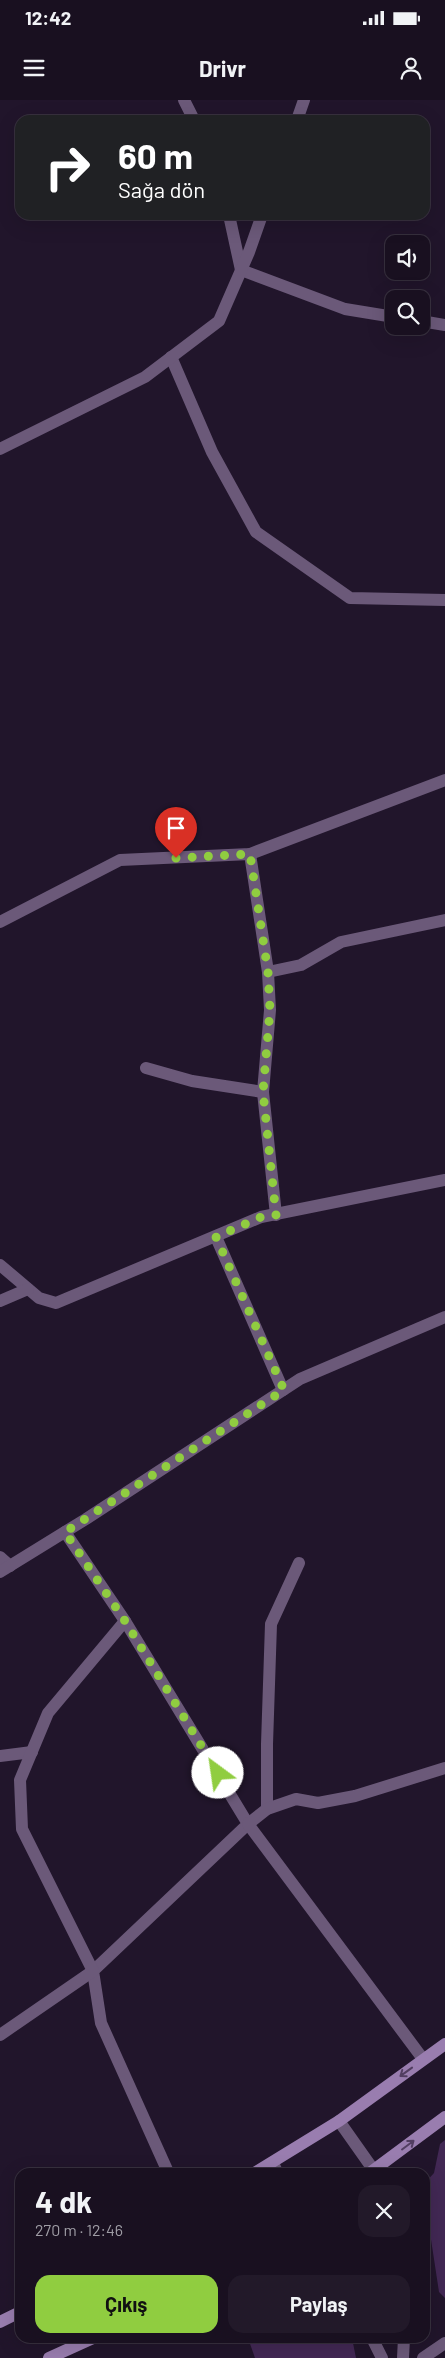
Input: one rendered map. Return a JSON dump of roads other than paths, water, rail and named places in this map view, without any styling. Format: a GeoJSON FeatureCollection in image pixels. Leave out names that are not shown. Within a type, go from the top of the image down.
{"type":"FeatureCollection","features":[{"type":"Feature","properties":{"kind":"main road"},"geometry":{"type":"LineString","coordinates":[[275,2168],[445,2044]]}},
{"type":"Feature","properties":{"kind":"main road"},"geometry":{"type":"LineString","coordinates":[[379,2168],[445,2117]]}},
{"type":"Feature","properties":{"kind":"main road"},"geometry":{"type":"LineString","coordinates":[[0,2322],[15,2314]]}},
{"type":"Feature","properties":{"kind":"main road"},"geometry":{"type":"LineString","coordinates":[[49,2358],[83,2343]]}},
{"type":"Feature","properties":{"kind":"street"},"geometry":{"type":"LineString","coordinates":[[184,100],[192,115]]}},
{"type":"Feature","properties":{"kind":"street"},"geometry":{"type":"LineString","coordinates":[[299,115],[304,100]]}},
{"type":"Feature","properties":{"kind":"street"},"geometry":{"type":"LineString","coordinates":[[230,220],[241,270]]}},
{"type":"Feature","properties":{"kind":"street"},"geometry":{"type":"LineString","coordinates":[[0,449],[145,377],[219,321],[260,220]]}},
{"type":"Feature","properties":{"kind":"street"},"geometry":{"type":"LineString","coordinates":[[241,270],[346,309],[385,316]]}},
{"type":"Feature","properties":{"kind":"street"},"geometry":{"type":"LineString","coordinates":[[430,322],[445,325]]}},
{"type":"Feature","properties":{"kind":"street"},"geometry":{"type":"LineString","coordinates":[[171,357],[212,452],[256,532],[350,598],[445,600]]}},
{"type":"Feature","properties":{"kind":"street"},"geometry":{"type":"LineString","coordinates":[[0,922],[120,860],[250,854],[445,780]]}},
{"type":"Feature","properties":{"kind":"street"},"geometry":{"type":"LineString","coordinates":[[250,854],[268,972],[270,1010],[263,1092],[276,1215]]}},
{"type":"Feature","properties":{"kind":"street"},"geometry":{"type":"LineString","coordinates":[[268,972],[301,965],[340,942],[445,920]]}},
{"type":"Feature","properties":{"kind":"street"},"geometry":{"type":"LineString","coordinates":[[146,1068],[192,1081],[263,1092]]}},
{"type":"Feature","properties":{"kind":"street"},"geometry":{"type":"LineString","coordinates":[[0,1265],[39,1298],[56,1303],[261,1217],[445,1180]]}},
{"type":"Feature","properties":{"kind":"street"},"geometry":{"type":"LineString","coordinates":[[216,1237],[284,1390]]}},
{"type":"Feature","properties":{"kind":"street"},"geometry":{"type":"LineString","coordinates":[[0,1302],[28,1288]]}},
{"type":"Feature","properties":{"kind":"street"},"geometry":{"type":"LineString","coordinates":[[0,1557],[5,1569],[300,1379],[445,1317]]}},
{"type":"Feature","properties":{"kind":"street"},"geometry":{"type":"LineString","coordinates":[[65,1532],[125,1621],[248,1824],[423,2059]]}},
{"type":"Feature","properties":{"kind":"street"},"geometry":{"type":"LineString","coordinates":[[267,1809],[267,1744],[272,1624],[299,1563]]}},
{"type":"Feature","properties":{"kind":"street"},"geometry":{"type":"LineString","coordinates":[[125,1621],[48,1713],[20,1780],[22,1829],[93,1971],[101,2024],[166,2168]]}},
{"type":"Feature","properties":{"kind":"street"},"geometry":{"type":"LineString","coordinates":[[0,1756],[32,1752]]}},
{"type":"Feature","properties":{"kind":"street"},"geometry":{"type":"LineString","coordinates":[[0,2035],[93,1971],[248,1824],[267,1809],[296,1800],[318,1802],[355,1796],[445,1768]]}},
{"type":"Feature","properties":{"kind":"street"},"geometry":{"type":"LineString","coordinates":[[339,2121],[371,2168]]}},
{"type":"Feature","properties":{"kind":"street"},"geometry":{"type":"LineString","coordinates":[[374,2343],[382,2358]]}},
{"type":"Feature","properties":{"kind":"street"},"geometry":{"type":"LineString","coordinates":[[403,2358],[404,2343]]}},
{"type":"Feature","properties":{"kind":"street"},"geometry":{"type":"LineString","coordinates":[[423,2358],[445,2343]]}}]}
